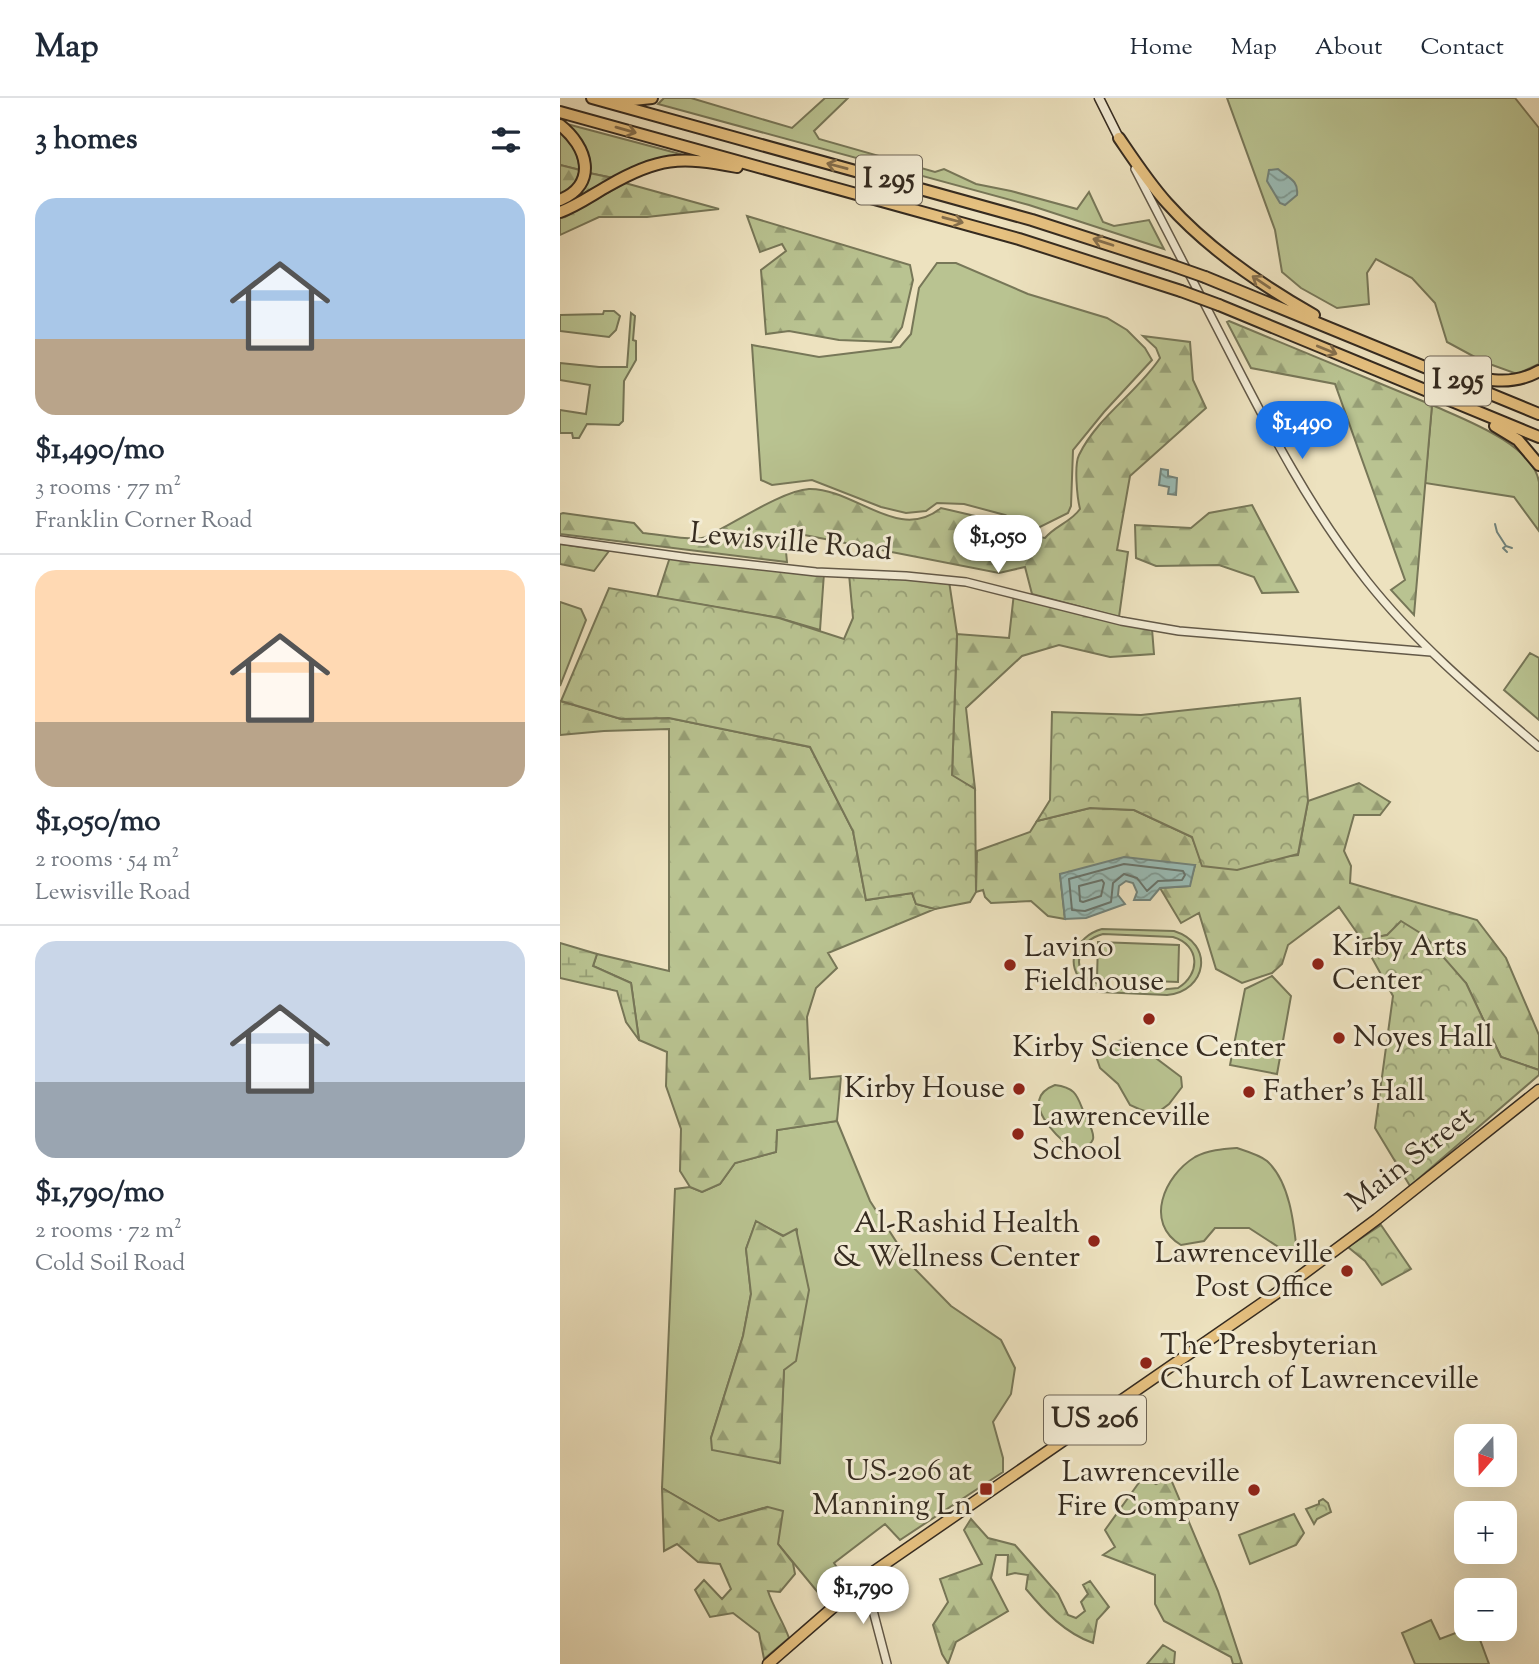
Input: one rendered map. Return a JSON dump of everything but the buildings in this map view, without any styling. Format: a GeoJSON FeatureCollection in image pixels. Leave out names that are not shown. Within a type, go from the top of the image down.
{"type":"FeatureCollection","features":[{"type":"Feature","properties":{"kind":"highway","name":"I 295"},"geometry":{"type":"LineString","coordinates":[[592,98],[1032,220],[1168,264],[1539,414]]}},
{"type":"Feature","properties":{"kind":"highway"},"geometry":{"type":"LineString","coordinates":[[609,103],[652,98]]}},
{"type":"Feature","properties":{"kind":"highway","name":"I 295"},"geometry":{"type":"LineString","coordinates":[[560,112],[1019,239],[1181,291],[1539,438]]}},
{"type":"Feature","properties":{"kind":"highway"},"geometry":{"type":"LineString","coordinates":[[560,125],[577,141],[585,166],[580,184],[570,195],[560,200]]}},
{"type":"Feature","properties":{"kind":"highway"},"geometry":{"type":"LineString","coordinates":[[1119,138],[1157,192],[1200,236],[1261,282],[1362,341]]}},
{"type":"Feature","properties":{"kind":"highway"},"geometry":{"type":"LineString","coordinates":[[560,212],[637,170],[661,162],[694,159],[747,169],[762,167]]}},
{"type":"Feature","properties":{"kind":"highway"},"geometry":{"type":"LineString","coordinates":[[1376,347],[1491,381],[1518,380],[1539,371]]}},
{"type":"Feature","properties":{"kind":"highway"},"geometry":{"type":"LineString","coordinates":[[1388,375],[1510,434],[1527,448],[1539,465]]}},
{"type":"Feature","properties":{"kind":"highway","name":"Main Street"},"geometry":{"type":"LineString","coordinates":[[865,1580],[1287,1286],[1377,1219],[1539,1090]]}},
{"type":"Feature","properties":{"kind":"highway","name":"US 206"},"geometry":{"type":"LineString","coordinates":[[768,1664],[865,1580]]}},
{"type":"Feature","properties":{"kind":"main road"},"geometry":{"type":"LineString","coordinates":[[1099,98],[1119,138]]}},
{"type":"Feature","properties":{"kind":"street"},"geometry":{"type":"LineString","coordinates":[[1119,138],[1267,427],[1296,478],[1361,574],[1431,652],[1539,747]]}},
{"type":"Feature","properties":{"kind":"street","name":"Lewisville Road"},"geometry":{"type":"LineString","coordinates":[[560,540],[803,571],[966,582],[1121,621],[1178,631],[1431,652]]}},
{"type":"Feature","properties":{"kind":"street"},"geometry":{"type":"LineString","coordinates":[[865,1580],[887,1664]]}},
{"type":"Feature","properties":{"kind":"green space"},"geometry":{"type":"Polygon","coordinates":[[[664,98],[691,98],[792,128],[825,98],[848,98],[814,131],[819,139],[935,172],[944,169],[976,184],[1077,209],[1089,192],[1103,222],[1114,226],[1149,220],[1164,249],[1029,205],[658,104],[664,98]]]}},
{"type":"Feature","properties":{"kind":"green space"},"geometry":{"type":"Polygon","coordinates":[[[1227,98],[1515,98],[1539,128],[1539,364],[1517,374],[1484,362],[1447,342],[1435,303],[1412,278],[1376,259],[1367,273],[1369,304],[1337,308],[1301,288],[1282,272],[1275,230],[1227,98]]]}},
{"type":"Feature","properties":{"kind":"green space"},"geometry":{"type":"Polygon","coordinates":[[[567,124],[684,155],[647,161],[613,178],[589,173],[584,146],[567,124]]]}},
{"type":"Feature","properties":{"kind":"green space"},"geometry":{"type":"Polygon","coordinates":[[[560,131],[576,150],[580,170],[560,165],[560,131]]]}},
{"type":"Feature","properties":{"kind":"green space"},"geometry":{"type":"Polygon","coordinates":[[[560,165],[580,170],[574,185],[560,195],[560,165]]]}},
{"type":"Feature","properties":{"kind":"green space"},"geometry":{"type":"Polygon","coordinates":[[[589,173],[613,178],[579,197],[579,193],[589,173]]]}},
{"type":"Feature","properties":{"kind":"green space"},"geometry":{"type":"Polygon","coordinates":[[[625,183],[719,209],[647,217],[599,217],[560,235],[560,218],[625,183]]]}},
{"type":"Feature","properties":{"kind":"green space"},"geometry":{"type":"Polygon","coordinates":[[[747,216],[910,265],[913,280],[902,327],[891,342],[839,340],[789,331],[766,334],[761,270],[786,251],[782,244],[760,252],[747,216]]]}},
{"type":"Feature","properties":{"kind":"green space"},"geometry":{"type":"Polygon","coordinates":[[[937,263],[956,263],[1028,294],[1107,318],[1127,330],[1145,348],[1152,360],[1073,450],[1071,506],[1068,513],[1034,530],[1005,515],[964,504],[937,503],[926,511],[906,513],[881,507],[812,480],[772,485],[761,480],[752,345],[819,357],[900,347],[911,334],[919,288],[937,263]]]}},
{"type":"Feature","properties":{"kind":"green space"},"geometry":{"type":"Polygon","coordinates":[[[604,311],[614,311],[620,316],[616,330],[609,337],[560,331],[560,315],[603,314],[604,311]]]}},
{"type":"Feature","properties":{"kind":"green space"},"geometry":{"type":"Polygon","coordinates":[[[631,313],[635,316],[633,340],[636,341],[636,360],[624,381],[623,421],[619,425],[587,424],[579,438],[573,438],[572,433],[560,433],[560,410],[586,414],[590,385],[560,380],[560,363],[627,367],[631,313]]]}},
{"type":"Feature","properties":{"kind":"green space"},"geometry":{"type":"Polygon","coordinates":[[[1227,322],[1432,405],[1414,615],[1391,590],[1405,580],[1335,384],[1251,368],[1227,322]]]}},
{"type":"Feature","properties":{"kind":"green space"},"geometry":{"type":"Polygon","coordinates":[[[1143,336],[1190,342],[1193,380],[1206,408],[1130,476],[1117,550],[1128,552],[1119,617],[1032,594],[1025,567],[999,573],[784,531],[787,562],[560,534],[560,514],[563,513],[634,523],[643,533],[697,539],[712,534],[788,494],[809,489],[843,496],[892,517],[909,520],[925,517],[941,508],[988,519],[1020,534],[1045,538],[1080,509],[1077,466],[1079,455],[1087,441],[1160,358],[1156,348],[1143,336]]]}},
{"type":"Feature","properties":{"kind":"green space"},"geometry":{"type":"Polygon","coordinates":[[[1432,405],[1495,434],[1524,456],[1534,468],[1539,482],[1539,531],[1514,497],[1425,483],[1432,405]]]}},
{"type":"Feature","properties":{"kind":"green space"},"geometry":{"type":"Polygon","coordinates":[[[1252,505],[1298,592],[1262,593],[1254,577],[1219,565],[1156,566],[1136,558],[1135,525],[1191,528],[1209,513],[1252,505]]]}},
{"type":"Feature","properties":{"kind":"green space"},"geometry":{"type":"Polygon","coordinates":[[[560,544],[609,551],[594,571],[560,564],[560,544]]]}},
{"type":"Feature","properties":{"kind":"green space"},"geometry":{"type":"Polygon","coordinates":[[[670,557],[824,573],[820,630],[779,618],[657,597],[670,557]]]}},
{"type":"Feature","properties":{"kind":"green space"},"geometry":{"type":"Polygon","coordinates":[[[849,574],[949,581],[957,634],[952,775],[975,789],[976,892],[970,902],[935,909],[916,904],[912,893],[866,900],[853,831],[810,747],[669,718],[621,719],[561,701],[609,588],[779,618],[844,639],[853,618],[849,574]]]}},
{"type":"Feature","properties":{"kind":"green space"},"geometry":{"type":"Polygon","coordinates":[[[1014,593],[1152,629],[1154,654],[1110,657],[1059,645],[1022,656],[966,708],[975,789],[952,776],[957,634],[1009,638],[1014,593]]]}},
{"type":"Feature","properties":{"kind":"green space"},"geometry":{"type":"Polygon","coordinates":[[[560,602],[581,609],[586,620],[560,686],[560,602]]]}},
{"type":"Feature","properties":{"kind":"green space"},"geometry":{"type":"Polygon","coordinates":[[[1530,653],[1539,658],[1539,720],[1504,690],[1530,653]]]}},
{"type":"Feature","properties":{"kind":"green space"},"geometry":{"type":"Polygon","coordinates":[[[1300,698],[1308,801],[1298,854],[1237,870],[1202,866],[1192,837],[1134,810],[1090,808],[1037,821],[1050,800],[1052,712],[1141,715],[1300,698]]]}},
{"type":"Feature","properties":{"kind":"green space"},"geometry":{"type":"Polygon","coordinates":[[[560,701],[621,719],[669,718],[810,747],[853,831],[866,900],[912,893],[916,904],[935,909],[828,953],[837,968],[816,988],[807,1017],[810,1079],[841,1076],[837,1121],[777,1130],[776,1152],[735,1163],[720,1184],[702,1192],[690,1187],[680,1171],[681,1129],[666,1086],[667,1052],[639,1040],[631,983],[593,966],[597,954],[669,971],[669,729],[560,735],[560,701]]]}},
{"type":"Feature","properties":{"kind":"green space"},"geometry":{"type":"Polygon","coordinates":[[[1359,783],[1390,802],[1380,815],[1354,815],[1344,851],[1351,866],[1350,883],[1477,920],[1506,958],[1539,1035],[1539,1070],[1501,1057],[1466,983],[1387,935],[1362,940],[1339,907],[1288,945],[1282,964],[1272,973],[1242,983],[1216,969],[1199,913],[1181,923],[1160,888],[1189,886],[1195,865],[1060,874],[1065,919],[1048,916],[1031,901],[991,903],[983,890],[976,892],[977,851],[1030,832],[1037,821],[1090,808],[1134,810],[1192,837],[1203,866],[1298,855],[1308,801],[1359,783]]]}},
{"type":"Feature","properties":{"kind":"green space"},"geometry":{"type":"Polygon","coordinates":[[[1401,921],[1425,936],[1466,983],[1501,1057],[1539,1070],[1539,1075],[1410,1186],[1375,1128],[1393,996],[1362,940],[1387,935],[1401,921]]]}},
{"type":"Feature","properties":{"kind":"green space"},"geometry":{"type":"Polygon","coordinates":[[[1102,929],[1174,931],[1187,937],[1196,946],[1201,966],[1198,976],[1180,992],[1167,995],[1077,991],[1077,986],[1086,985],[1075,969],[1075,952],[1085,938],[1102,929]],[[1099,935],[1083,947],[1080,969],[1087,978],[1100,985],[1134,990],[1178,988],[1191,975],[1194,960],[1188,946],[1173,937],[1099,935]]]}},
{"type":"Feature","properties":{"kind":"green space"},"geometry":{"type":"Polygon","coordinates":[[[1098,942],[1179,945],[1178,982],[1097,979],[1098,942]]]}},
{"type":"Feature","properties":{"kind":"green space"},"geometry":{"type":"Polygon","coordinates":[[[560,943],[597,954],[593,966],[631,983],[639,1040],[626,1022],[617,991],[560,978],[560,943]]]}},
{"type":"Feature","properties":{"kind":"green space"},"geometry":{"type":"Polygon","coordinates":[[[1272,976],[1291,996],[1277,1074],[1230,1065],[1245,989],[1272,976]]]}},
{"type":"Feature","properties":{"kind":"green space"},"geometry":{"type":"Polygon","coordinates":[[[1123,1040],[1141,1047],[1181,1077],[1182,1087],[1161,1110],[1150,1113],[1130,1105],[1118,1084],[1100,1068],[1097,1059],[1104,1048],[1123,1040]]]}},
{"type":"Feature","properties":{"kind":"green space"},"geometry":{"type":"Polygon","coordinates":[[[1055,1085],[1069,1089],[1079,1101],[1093,1135],[1088,1146],[1075,1151],[1044,1119],[1039,1100],[1044,1092],[1055,1085]]]}},
{"type":"Feature","properties":{"kind":"green space"},"geometry":{"type":"Polygon","coordinates":[[[837,1121],[870,1201],[912,1266],[951,1306],[1001,1340],[1015,1368],[1011,1394],[993,1422],[1003,1458],[1003,1472],[900,1540],[885,1524],[834,1563],[847,1582],[820,1595],[778,1544],[767,1507],[719,1521],[662,1488],[675,1189],[690,1187],[702,1192],[720,1184],[735,1163],[776,1152],[777,1130],[837,1121]],[[756,1222],[746,1249],[751,1294],[743,1336],[711,1438],[779,1463],[784,1370],[797,1230],[784,1236],[756,1222]]]}},
{"type":"Feature","properties":{"kind":"green space"},"geometry":{"type":"Polygon","coordinates":[[[1237,1148],[1267,1161],[1281,1180],[1290,1204],[1297,1253],[1280,1248],[1249,1228],[1215,1228],[1204,1241],[1181,1245],[1170,1236],[1163,1225],[1162,1200],[1167,1187],[1184,1165],[1205,1153],[1237,1148]]]}},
{"type":"Feature","properties":{"kind":"green space"},"geometry":{"type":"Polygon","coordinates":[[[756,1221],[783,1236],[796,1229],[809,1290],[796,1361],[784,1370],[780,1463],[712,1450],[711,1438],[743,1336],[751,1294],[746,1249],[756,1221]]]}},
{"type":"Feature","properties":{"kind":"green space"},"geometry":{"type":"Polygon","coordinates":[[[1381,1225],[1411,1269],[1382,1285],[1365,1261],[1348,1247],[1381,1225]]]}},
{"type":"Feature","properties":{"kind":"green space"},"geometry":{"type":"Polygon","coordinates":[[[1143,1477],[1156,1484],[1170,1477],[1218,1591],[1242,1664],[1233,1664],[1231,1657],[1164,1621],[1155,1604],[1155,1575],[1103,1555],[1115,1547],[1105,1530],[1143,1477]]]}},
{"type":"Feature","properties":{"kind":"green space"},"geometry":{"type":"Polygon","coordinates":[[[662,1488],[719,1521],[768,1507],[783,1511],[778,1544],[793,1563],[795,1574],[780,1592],[768,1591],[789,1638],[764,1659],[759,1633],[733,1613],[710,1617],[695,1590],[704,1580],[722,1599],[731,1589],[720,1564],[698,1562],[677,1544],[664,1551],[662,1488]]]}},
{"type":"Feature","properties":{"kind":"green space"},"geometry":{"type":"Polygon","coordinates":[[[1323,1499],[1328,1503],[1331,1512],[1317,1519],[1314,1524],[1306,1509],[1319,1504],[1323,1499]]]}},
{"type":"Feature","properties":{"kind":"green space"},"geometry":{"type":"Polygon","coordinates":[[[1294,1514],[1304,1533],[1296,1545],[1250,1564],[1239,1535],[1294,1514]]]}},
{"type":"Feature","properties":{"kind":"green space"},"geometry":{"type":"Polygon","coordinates":[[[971,1519],[988,1538],[1015,1545],[1058,1594],[1068,1615],[1076,1618],[1085,1611],[1081,1602],[1088,1594],[1083,1585],[1090,1581],[1109,1607],[1097,1620],[1093,1643],[1073,1634],[1056,1621],[1026,1589],[1028,1575],[1007,1575],[1008,1555],[996,1555],[991,1578],[1008,1611],[956,1642],[948,1664],[933,1625],[948,1602],[940,1579],[982,1564],[964,1530],[971,1519]]]}},
{"type":"Feature","properties":{"kind":"green space"},"geometry":{"type":"Polygon","coordinates":[[[1431,1620],[1440,1639],[1454,1634],[1454,1641],[1480,1641],[1489,1664],[1415,1664],[1402,1633],[1431,1620]]]}},
{"type":"Feature","properties":{"kind":"green space"},"geometry":{"type":"Polygon","coordinates":[[[1163,1645],[1175,1652],[1174,1664],[1147,1664],[1163,1645]]]}},
{"type":"Feature","properties":{"kind":"water"},"geometry":{"type":"Polygon","coordinates":[[[1278,169],[1292,180],[1297,190],[1297,195],[1285,205],[1280,203],[1267,181],[1269,170],[1278,169]]]}},
{"type":"Feature","properties":{"kind":"water"},"geometry":{"type":"Polygon","coordinates":[[[1161,469],[1168,470],[1168,476],[1177,478],[1176,495],[1168,494],[1169,487],[1159,485],[1161,469]]]}},
{"type":"Feature","properties":{"kind":"water"},"geometry":{"type":"Polygon","coordinates":[[[1124,857],[1195,865],[1190,886],[1160,888],[1150,900],[1134,900],[1137,892],[1133,883],[1126,881],[1119,886],[1118,895],[1125,904],[1086,918],[1065,919],[1060,874],[1124,857]]]}},
{"type":"Feature","properties":{"kind":"waterway"},"geometry":{"type":"LineString","coordinates":[[1495,524],[1506,546],[1512,548]]}},
{"type":"Feature","properties":{"kind":"waterway"},"geometry":{"type":"LineString","coordinates":[[1506,546],[1503,548],[1507,552]]}},
{"type":"Feature","properties":{"kind":"place","name":"Kirby Arts Center"},"geometry":{"type":"Point","coordinates":[1318,964]}},
{"type":"Feature","properties":{"kind":"place","name":"Lavino Fieldhouse"},"geometry":{"type":"Point","coordinates":[1010,965]}},
{"type":"Feature","properties":{"kind":"place","name":"Kirby Science Center"},"geometry":{"type":"Point","coordinates":[1149,1019]}},
{"type":"Feature","properties":{"kind":"place","name":"Noyes Hall"},"geometry":{"type":"Point","coordinates":[1339,1038]}},
{"type":"Feature","properties":{"kind":"place","name":"Kirby House"},"geometry":{"type":"Point","coordinates":[1019,1089]}},
{"type":"Feature","properties":{"kind":"place","name":"Father's Hall"},"geometry":{"type":"Point","coordinates":[1249,1092]}},
{"type":"Feature","properties":{"kind":"place","name":"Lawrenceville School"},"geometry":{"type":"Point","coordinates":[1018,1134]}},
{"type":"Feature","properties":{"kind":"place","name":"Al-Rashid Health & Wellness Center"},"geometry":{"type":"Point","coordinates":[1094,1241]}},
{"type":"Feature","properties":{"kind":"place","name":"Lawrenceville Post Office"},"geometry":{"type":"Point","coordinates":[1347,1271]}},
{"type":"Feature","properties":{"kind":"place","name":"The Presbyterian Church of Lawrenceville"},"geometry":{"type":"Point","coordinates":[1146,1363]}},
{"type":"Feature","properties":{"kind":"place","name":"US-206 at Manning Ln"},"geometry":{"type":"Point","coordinates":[986,1489]}},
{"type":"Feature","properties":{"kind":"place","name":"Lawrenceville Fire Company"},"geometry":{"type":"Point","coordinates":[1254,1490]}}]}
